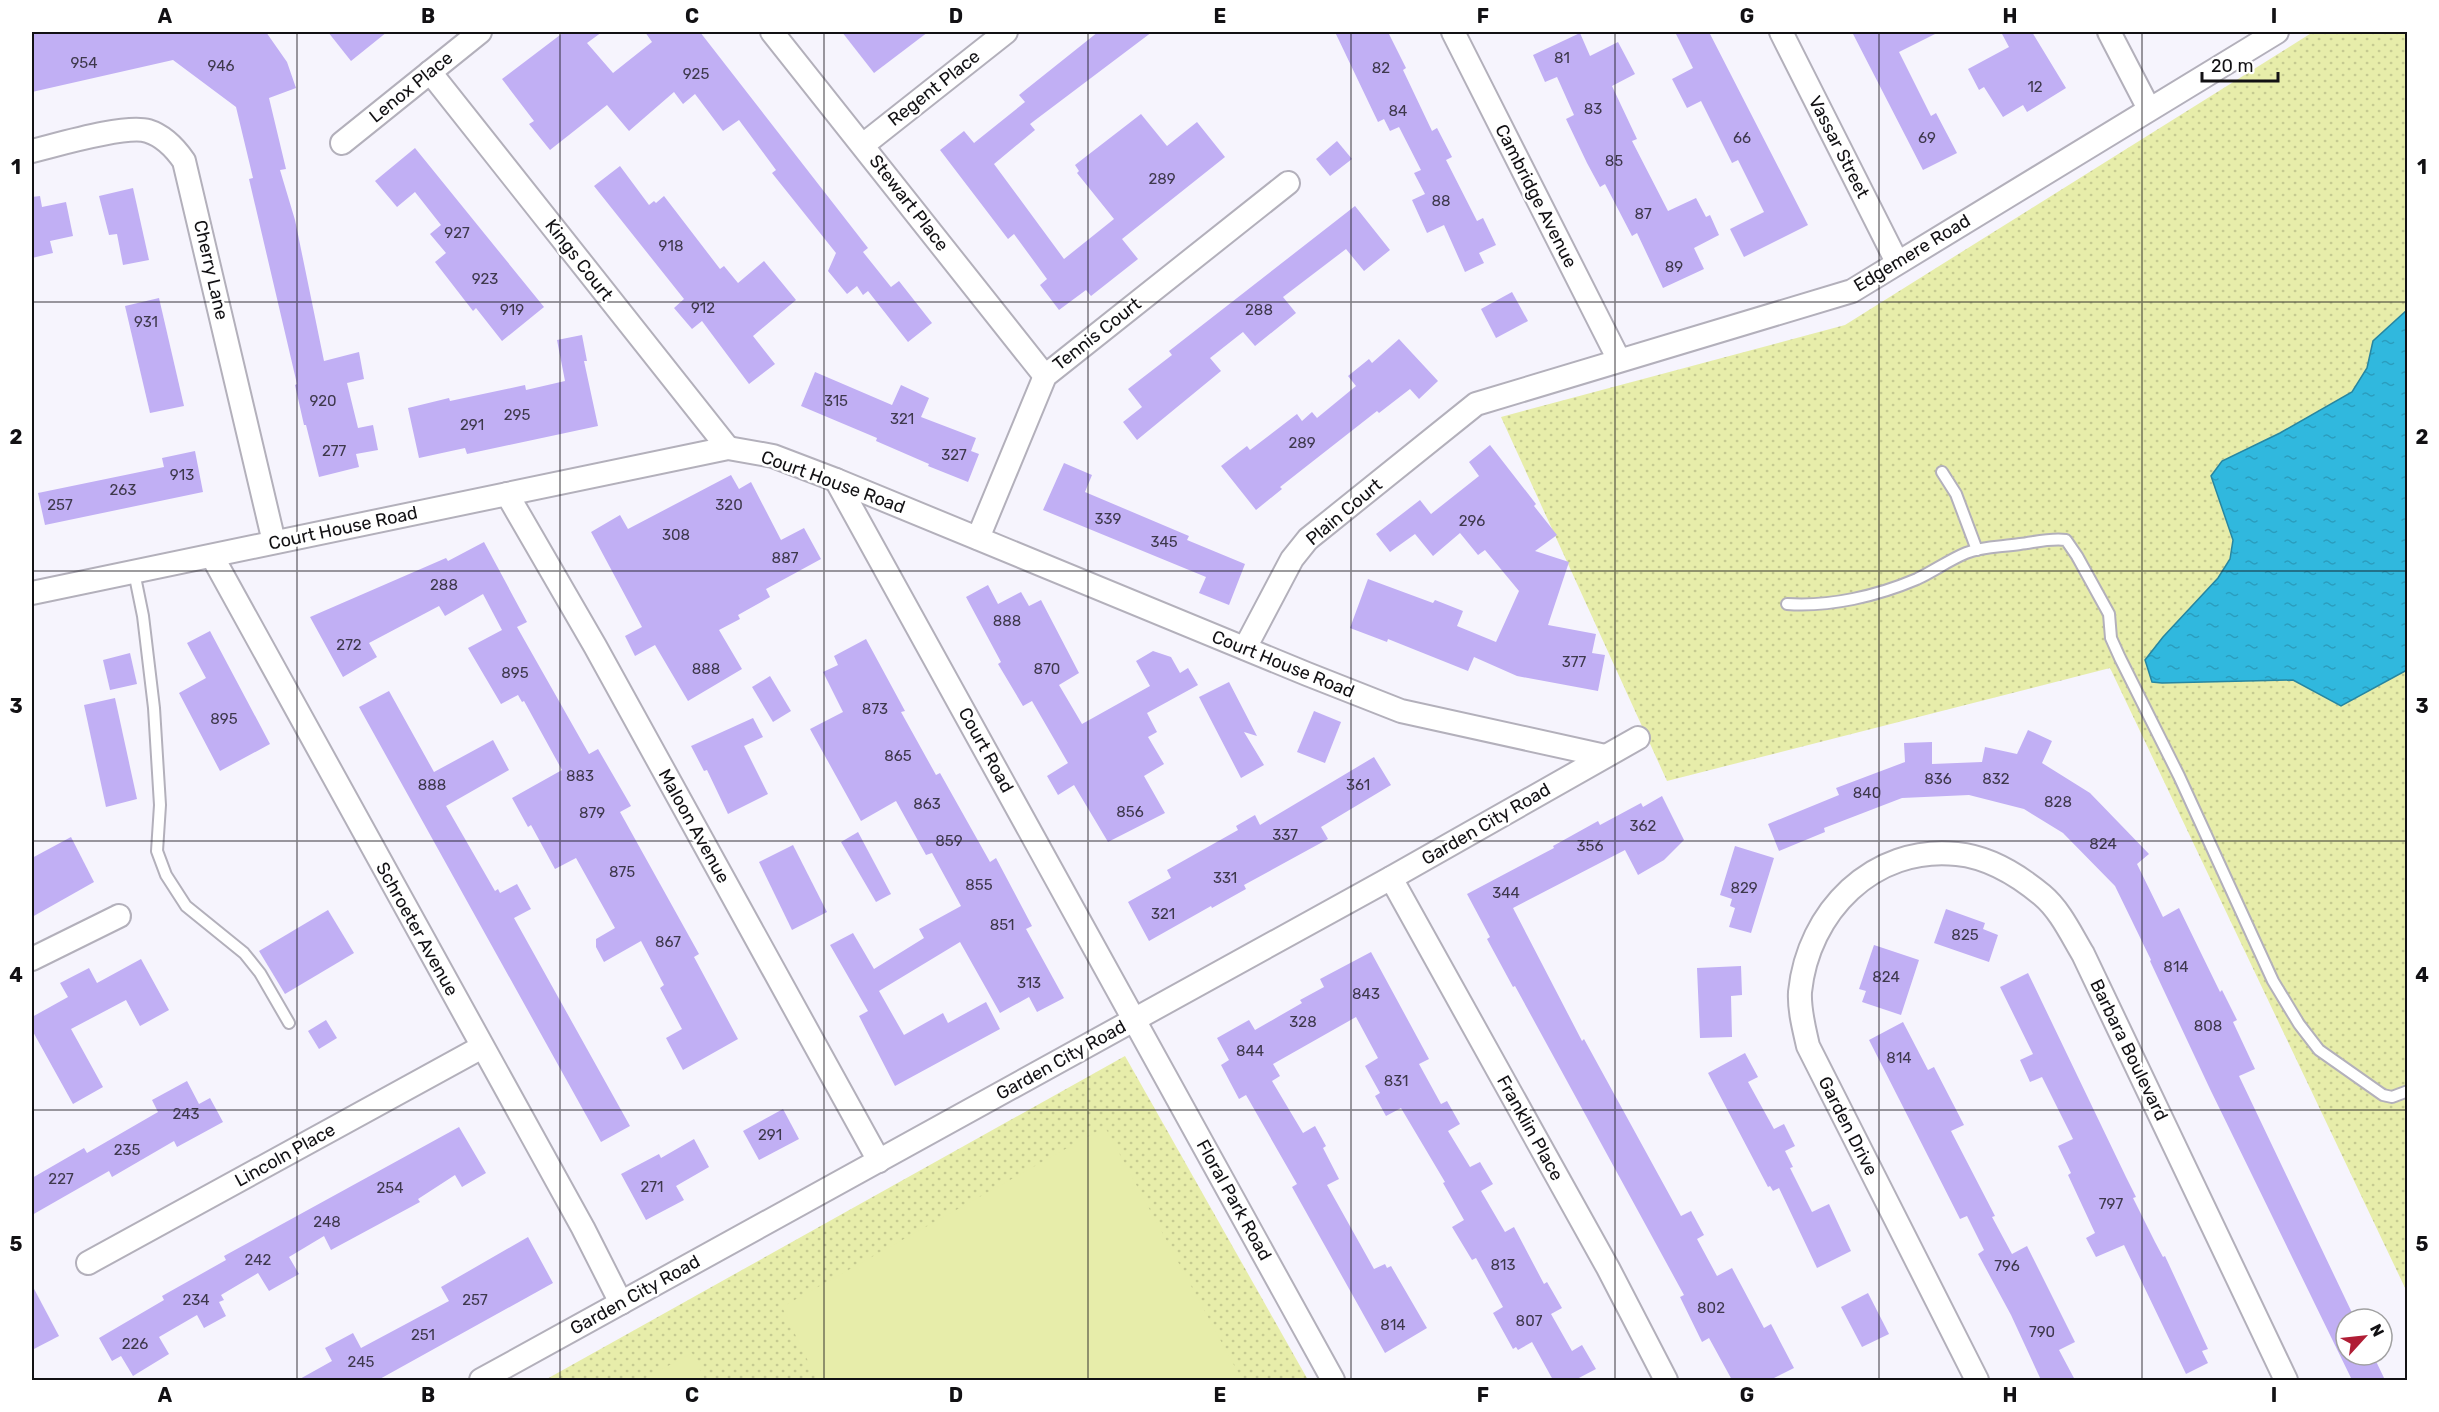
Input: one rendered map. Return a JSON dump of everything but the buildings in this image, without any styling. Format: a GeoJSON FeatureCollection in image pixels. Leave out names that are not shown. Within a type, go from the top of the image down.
{"type":"FeatureCollection","features":[{"type":"Feature","properties":{"kind":"street","name":"Lenox Place"},"geometry":{"type":"LineString","coordinates":[[342,143],[480,32]]}},
{"type":"Feature","properties":{"kind":"street","name":"Stewart Place"},"geometry":{"type":"LineString","coordinates":[[772,32],[1045,375]]}},
{"type":"Feature","properties":{"kind":"street","name":"Regent Place"},"geometry":{"type":"LineString","coordinates":[[863,145],[1006,32]]}},
{"type":"Feature","properties":{"kind":"street","name":"Cambridge Avenue"},"geometry":{"type":"LineString","coordinates":[[1453,32],[1619,360]]}},
{"type":"Feature","properties":{"kind":"street","name":"Vassar Street"},"geometry":{"type":"LineString","coordinates":[[1781,32],[1897,262]]}},
{"type":"Feature","properties":{"kind":"street"},"geometry":{"type":"LineString","coordinates":[[2109,32],[2149,109]]}},
{"type":"Feature","properties":{"kind":"street","name":"Edgemere Road"},"geometry":{"type":"LineString","coordinates":[[1476,404],[1852,291],[2277,32]]}},
{"type":"Feature","properties":{"kind":"street","name":"Kings Court"},"geometry":{"type":"LineString","coordinates":[[429,72],[728,448]]}},
{"type":"Feature","properties":{"kind":"street","name":"Cherry Lane"},"geometry":{"type":"LineString","coordinates":[[32,151],[121,131],[147,131],[173,145],[184,160],[274,542]]}},
{"type":"Feature","properties":{"kind":"street","name":"Tennis Court"},"geometry":{"type":"LineString","coordinates":[[978,538],[1045,375],[1288,183]]}},
{"type":"Feature","properties":{"kind":"street","name":"Plain Court"},"geometry":{"type":"LineString","coordinates":[[1245,648],[1292,559],[1308,539],[1476,404]]}},
{"type":"Feature","properties":{"kind":"street","name":"Court House Road"},"geometry":{"type":"LineString","coordinates":[[32,593],[728,448],[773,456],[836,480],[1401,711],[1605,756]]}},
{"type":"Feature","properties":{"kind":"street","name":"Court Road"},"geometry":{"type":"LineString","coordinates":[[836,480],[1135,1019]]}},
{"type":"Feature","properties":{"kind":"street","name":"Maloon Avenue"},"geometry":{"type":"LineString","coordinates":[[507,494],[595,646],[879,1161]]}},
{"type":"Feature","properties":{"kind":"street","name":"Schroeter Avenue"},"geometry":{"type":"LineString","coordinates":[[212,556],[583,1228],[621,1303]]}},
{"type":"Feature","properties":{"kind":"street","name":"Garden City Road"},"geometry":{"type":"LineString","coordinates":[[482,1380],[1391,878],[1638,738]]}},
{"type":"Feature","properties":{"kind":"street","name":"Barbara Boulevard"},"geometry":{"type":"LineString","coordinates":[[1868,874],[1902,859],[1926,854],[1958,854],[1991,863],[2013,874],[2043,896],[2058,913],[2083,954],[2286,1380]]}},
{"type":"Feature","properties":{"kind":"street","name":"Garden Drive"},"geometry":{"type":"LineString","coordinates":[[1868,874],[1833,906],[1811,943],[1800,992],[1802,1020],[1808,1046],[1977,1380]]}},
{"type":"Feature","properties":{"kind":"street","name":"Franklin Place"},"geometry":{"type":"LineString","coordinates":[[1391,878],[1608,1268],[1666,1380]]}},
{"type":"Feature","properties":{"kind":"street"},"geometry":{"type":"LineString","coordinates":[[32,959],[119,916]]}},
{"type":"Feature","properties":{"kind":"street","name":"Floral Park Road"},"geometry":{"type":"LineString","coordinates":[[1135,1019],[1333,1380]]}},
{"type":"Feature","properties":{"kind":"street","name":"Lincoln Place"},"geometry":{"type":"LineString","coordinates":[[87,1263],[482,1047]]}},
{"type":"Feature","properties":{"kind":"lane"},"geometry":{"type":"LineString","coordinates":[[1942,472],[1956,494],[1977,550]]}},
{"type":"Feature","properties":{"kind":"lane"},"geometry":{"type":"LineString","coordinates":[[1787,604],[1806,606],[1841,601],[1883,590],[1918,579],[1967,552],[2053,538],[2066,540],[2109,614],[2112,638],[2120,658],[2179,776],[2274,981],[2299,1024],[2319,1050],[2383,1095],[2392,1097],[2408,1091]]}},
{"type":"Feature","properties":{"kind":"lane"},"geometry":{"type":"LineString","coordinates":[[134,572],[143,616],[154,708],[160,805],[157,852],[166,875],[186,906],[244,953],[260,973],[289,1023]]}},
{"type":"Feature","properties":{"kind":"green space"},"geometry":{"type":"Polygon","coordinates":[[[2313,32],[2407,32],[2407,1292],[2110,668],[1667,781],[1501,417],[1845,325],[2313,32]]]}},
{"type":"Feature","properties":{"kind":"green space"},"geometry":{"type":"Polygon","coordinates":[[[1125,1056],[1308,1380],[545,1380],[1125,1056]]]}},
{"type":"Feature","properties":{"kind":"green space"},"geometry":{"type":"Polygon","coordinates":[[[1105,1127],[1242,1380],[817,1380],[782,1307],[1105,1127]]]}},
{"type":"Feature","properties":{"kind":"green space"},"geometry":{"type":"Polygon","coordinates":[[[692,1353],[705,1380],[642,1380],[692,1353]]]}},
{"type":"Feature","properties":{"kind":"water"},"geometry":{"type":"Polygon","coordinates":[[[2407,310],[2407,670],[2341,706],[2293,680],[2152,682],[2145,660],[2163,637],[2218,578],[2230,559],[2233,540],[2211,476],[2222,461],[2280,433],[2352,392],[2367,368],[2373,341],[2407,310]]]}}]}
